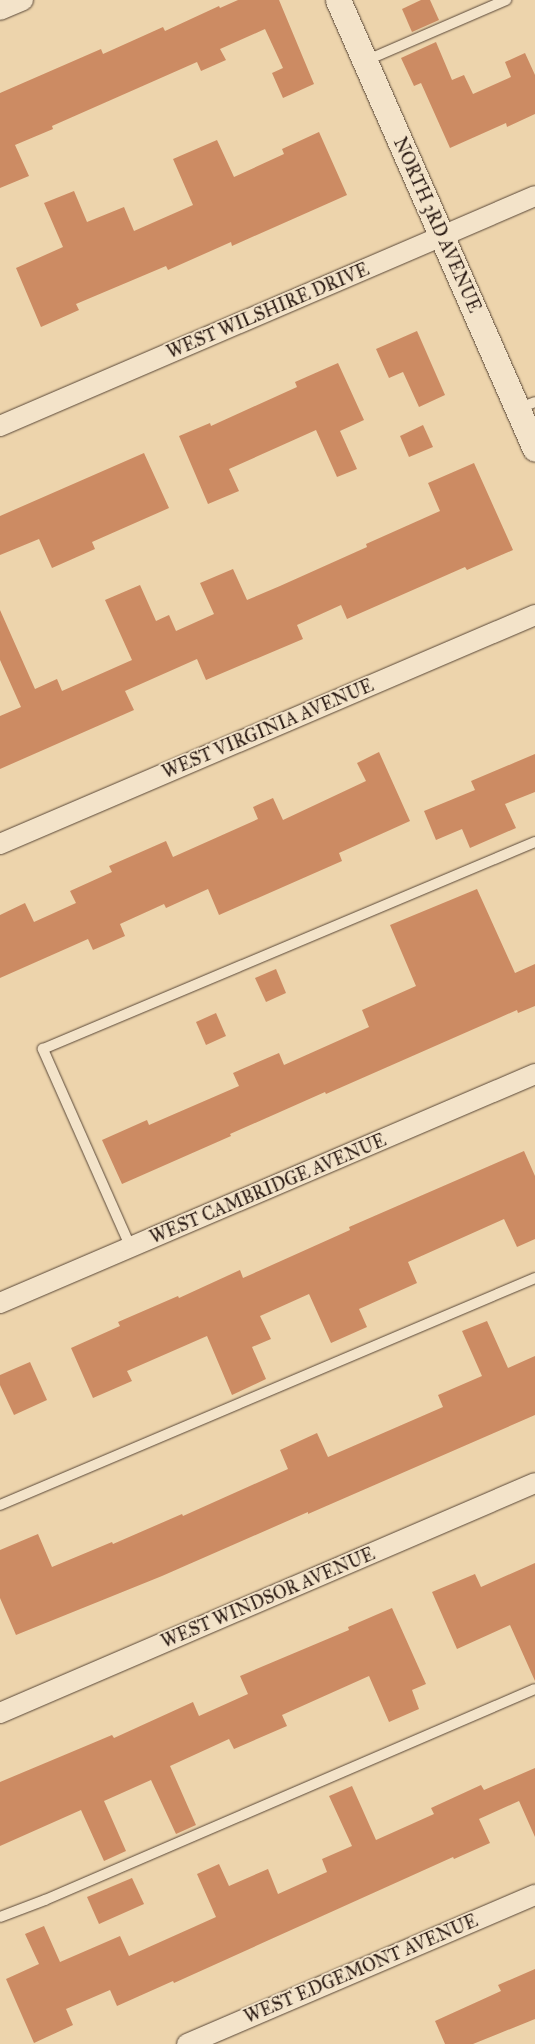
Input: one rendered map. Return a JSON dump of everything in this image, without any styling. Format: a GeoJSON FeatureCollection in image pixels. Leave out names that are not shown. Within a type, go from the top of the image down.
{"type":"FeatureCollection","features":[{"type":"Feature","properties":{"kind":"street"},"geometry":{"type":"LineString","coordinates":[[0,10],[23,0]]}},
{"type":"Feature","properties":{"kind":"street","name":"NORTH 3RD AVENUE"},"geometry":{"type":"LineString","coordinates":[[338,0],[441,236],[526,405],[535,449]]}},
{"type":"Feature","properties":{"kind":"street","name":"WEST WILSHIRE DRIVE"},"geometry":{"type":"LineString","coordinates":[[0,426],[535,196]]}},
{"type":"Feature","properties":{"kind":"street","name":"WEST VIRGINIA AVENUE"},"geometry":{"type":"LineString","coordinates":[[0,844],[535,615]]}},
{"type":"Feature","properties":{"kind":"street","name":"WEST CAMBRIDGE AVENUE"},"geometry":{"type":"LineString","coordinates":[[0,1303],[535,1074]]}},
{"type":"Feature","properties":{"kind":"street","name":"WEST WINDSOR AVENUE"},"geometry":{"type":"LineString","coordinates":[[0,1713],[535,1483]]}},
{"type":"Feature","properties":{"kind":"street","name":"WEST EDGEMONT AVENUE"},"geometry":{"type":"LineString","coordinates":[[187,2044],[535,1895]]}},
{"type":"Feature","properties":{"kind":"lane"},"geometry":{"type":"LineString","coordinates":[[365,61],[506,0]]}},
{"type":"Feature","properties":{"kind":"lane"},"geometry":{"type":"LineString","coordinates":[[131,1248],[42,1049],[535,842]]}},
{"type":"Feature","properties":{"kind":"lane"},"geometry":{"type":"LineString","coordinates":[[0,1505],[535,1278]]}},
{"type":"Feature","properties":{"kind":"lane"},"geometry":{"type":"LineString","coordinates":[[0,1917],[64,1892],[535,1689]]}},
{"type":"Feature","properties":{"kind":"building"},"geometry":{"type":"Polygon","coordinates":[[[238,0],[279,0],[314,84],[283,98],[272,73],[283,68],[265,29],[220,49],[226,60],[201,71],[197,62],[52,126],[53,129],[15,145],[29,176],[0,188],[0,93],[101,49],[103,54],[163,27],[165,31],[219,6],[220,8],[238,0]]]}},
{"type":"Feature","properties":{"kind":"building"},"geometry":{"type":"Polygon","coordinates":[[[421,0],[430,0],[439,20],[412,32],[402,9],[421,0]]]}},
{"type":"Feature","properties":{"kind":"building"},"geometry":{"type":"Polygon","coordinates":[[[436,42],[452,80],[464,75],[473,94],[511,77],[505,62],[525,53],[535,75],[535,114],[507,127],[506,123],[450,148],[421,83],[414,86],[401,58],[436,42]]]}},
{"type":"Feature","properties":{"kind":"building"},"geometry":{"type":"Polygon","coordinates":[[[319,132],[347,195],[232,246],[231,242],[168,270],[166,266],[76,304],[79,310],[41,327],[16,268],[63,247],[44,203],[74,191],[87,222],[124,207],[134,231],[193,205],[173,159],[217,140],[234,177],[284,154],[282,149],[319,132]]]}},
{"type":"Feature","properties":{"kind":"building"},"geometry":{"type":"Polygon","coordinates":[[[417,331],[445,395],[419,407],[403,372],[389,378],[376,349],[417,331]]]}},
{"type":"Feature","properties":{"kind":"building"},"geometry":{"type":"Polygon","coordinates":[[[338,363],[364,420],[340,431],[357,469],[337,477],[316,430],[229,469],[239,491],[208,504],[179,436],[210,423],[211,426],[297,387],[295,382],[338,363]]]}},
{"type":"Feature","properties":{"kind":"building"},"geometry":{"type":"Polygon","coordinates":[[[423,425],[433,447],[409,457],[400,436],[423,425]]]}},
{"type":"Feature","properties":{"kind":"building"},"geometry":{"type":"Polygon","coordinates":[[[144,453],[169,508],[92,542],[95,549],[52,568],[39,539],[0,555],[0,516],[144,453]]]}},
{"type":"Feature","properties":{"kind":"building"},"geometry":{"type":"Polygon","coordinates":[[[474,463],[513,550],[467,570],[465,567],[347,619],[341,605],[297,625],[303,639],[206,680],[197,659],[125,691],[134,710],[0,769],[0,716],[21,707],[0,660],[0,610],[35,689],[57,679],[62,691],[132,660],[105,600],[140,585],[156,621],[169,615],[176,631],[214,614],[200,583],[233,569],[247,600],[280,586],[367,547],[366,544],[440,511],[428,483],[474,463]]]}},
{"type":"Feature","properties":{"kind":"building"},"geometry":{"type":"Polygon","coordinates":[[[379,752],[410,821],[339,853],[342,861],[219,915],[208,889],[166,908],[164,904],[120,924],[125,936],[93,950],[88,939],[0,978],[0,915],[25,903],[34,922],[76,903],[70,891],[112,872],[109,866],[166,841],[173,857],[258,819],[253,807],[273,798],[283,820],[366,781],[357,763],[379,752]]]}},
{"type":"Feature","properties":{"kind":"building"},"geometry":{"type":"Polygon","coordinates":[[[535,754],[535,792],[505,804],[516,828],[470,848],[462,829],[436,840],[424,811],[475,790],[471,781],[535,754]]]}},
{"type":"Feature","properties":{"kind":"building"},"geometry":{"type":"Polygon","coordinates":[[[477,889],[515,973],[535,964],[535,1006],[518,1013],[517,1010],[326,1094],[325,1092],[122,1184],[102,1140],[147,1120],[149,1125],[239,1086],[233,1073],[279,1053],[284,1065],[369,1027],[362,1010],[416,986],[390,925],[477,889]]]}},
{"type":"Feature","properties":{"kind":"building"},"geometry":{"type":"Polygon","coordinates":[[[276,969],[286,993],[266,1002],[255,978],[276,969]]]}},
{"type":"Feature","properties":{"kind":"building"},"geometry":{"type":"Polygon","coordinates":[[[216,1013],[226,1036],[206,1045],[196,1022],[216,1013]]]}},
{"type":"Feature","properties":{"kind":"building"},"geometry":{"type":"Polygon","coordinates":[[[524,1151],[535,1176],[535,1239],[517,1247],[504,1219],[408,1262],[417,1283],[359,1309],[367,1327],[331,1343],[309,1294],[260,1316],[271,1339],[252,1347],[266,1379],[232,1395],[207,1336],[127,1371],[132,1381],[93,1398],[71,1348],[120,1326],[118,1322],[178,1296],[179,1298],[240,1270],[243,1278],[350,1230],[349,1227],[524,1151]]]}},
{"type":"Feature","properties":{"kind":"building"},"geometry":{"type":"Polygon","coordinates":[[[487,1321],[508,1368],[535,1356],[535,1415],[162,1576],[16,1635],[0,1598],[0,1550],[38,1534],[52,1567],[112,1542],[113,1544],[182,1514],[183,1516],[288,1469],[280,1450],[317,1433],[328,1457],[443,1407],[438,1395],[482,1376],[462,1331],[487,1321]]]}},
{"type":"Feature","properties":{"kind":"building"},"geometry":{"type":"Polygon","coordinates":[[[30,1362],[47,1400],[14,1415],[0,1385],[0,1375],[30,1362]]]}},
{"type":"Feature","properties":{"kind":"building"},"geometry":{"type":"Polygon","coordinates":[[[535,1563],[535,1681],[510,1625],[457,1649],[432,1592],[475,1574],[481,1587],[535,1563]]]}},
{"type":"Feature","properties":{"kind":"building"},"geometry":{"type":"Polygon","coordinates":[[[392,1608],[426,1684],[412,1690],[419,1709],[389,1722],[369,1676],[282,1715],[287,1726],[234,1749],[229,1739],[170,1766],[196,1825],[176,1834],[151,1780],[104,1801],[126,1851],[104,1861],[81,1810],[0,1846],[0,1782],[112,1735],[114,1738],[193,1702],[199,1716],[248,1694],[240,1676],[349,1630],[348,1627],[392,1608]]]}},
{"type":"Feature","properties":{"kind":"building"},"geometry":{"type":"Polygon","coordinates":[[[535,1768],[535,1837],[519,1801],[479,1819],[490,1843],[454,1859],[453,1857],[174,1983],[173,1981],[117,2006],[110,1990],[66,2009],[73,2025],[34,2043],[6,1979],[39,1964],[25,1934],[44,1926],[60,1962],[120,1936],[129,1956],[216,1917],[197,1874],[219,1864],[229,1886],[268,1869],[278,1894],[327,1872],[322,1859],[352,1846],[329,1796],[352,1786],[376,1840],[434,1814],[431,1808],[481,1785],[484,1790],[535,1768]]]}},
{"type":"Feature","properties":{"kind":"building"},"geometry":{"type":"Polygon","coordinates":[[[132,1878],[144,1904],[99,1924],[87,1897],[132,1878]]]}},
{"type":"Feature","properties":{"kind":"building"},"geometry":{"type":"Polygon","coordinates":[[[535,1969],[535,2019],[473,2044],[445,2044],[435,2021],[501,1991],[498,1985],[535,1969]]]}}]}
